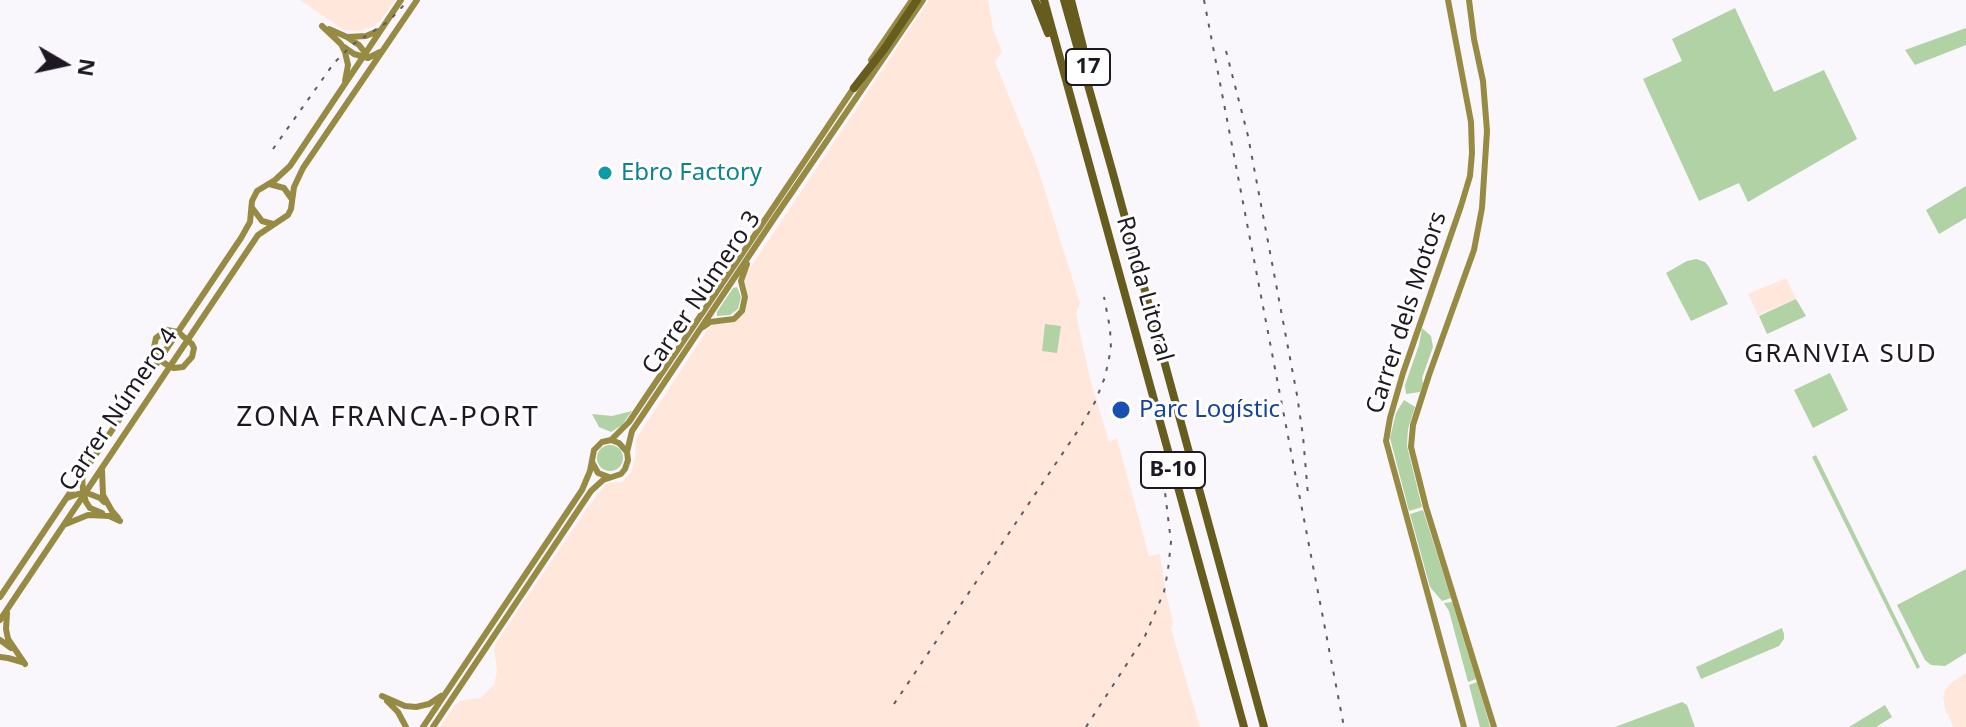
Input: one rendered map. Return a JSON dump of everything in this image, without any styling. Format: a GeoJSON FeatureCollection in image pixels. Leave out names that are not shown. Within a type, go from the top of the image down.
{"type":"FeatureCollection","features":[{"type":"Feature","properties":{"kind":"highway"},"geometry":{"type":"LineString","coordinates":[[1035,0],[1065,80]]}},
{"type":"Feature","properties":{"kind":"highway","name":"Ronda Litoral"},"geometry":{"type":"LineString","coordinates":[[1044,0],[1244,727]]}},
{"type":"Feature","properties":{"kind":"highway","name":"Ronda Litoral"},"geometry":{"type":"LineString","coordinates":[[1064,0],[1264,727]]}},
{"type":"Feature","properties":{"kind":"highway","name":"17"},"geometry":{"type":"LineString","coordinates":[[1071,0],[1102,134]]}},
{"type":"Feature","properties":{"kind":"highway"},"geometry":{"type":"LineString","coordinates":[[854,88],[919,1]]}},
{"type":"Feature","properties":{"kind":"street"},"geometry":{"type":"LineString","coordinates":[[269,184],[284,188],[292,204],[288,215],[273,224],[260,219],[253,211],[257,191],[290,166],[401,0]]}},
{"type":"Feature","properties":{"kind":"street"},"geometry":{"type":"LineString","coordinates":[[291,198],[303,168],[417,0]]}},
{"type":"Feature","properties":{"kind":"street","name":"Carrer dels Motors"},"geometry":{"type":"LineString","coordinates":[[1448,0],[1471,122],[1470,176],[1403,373],[1386,441],[1464,727]]}},
{"type":"Feature","properties":{"kind":"street","name":"Carrer dels Motors"},"geometry":{"type":"LineString","coordinates":[[1469,0],[1483,81],[1487,131],[1482,208],[1469,267],[1413,425],[1411,447],[1426,507],[1494,727]]}},
{"type":"Feature","properties":{"kind":"street","name":"Carrer Número 3"},"geometry":{"type":"LineString","coordinates":[[627,452],[632,431],[919,1]]}},
{"type":"Feature","properties":{"kind":"street"},"geometry":{"type":"LineString","coordinates":[[368,72],[366,56],[357,43],[322,26],[350,52],[366,56],[373,57],[385,47]]}},
{"type":"Feature","properties":{"kind":"street"},"geometry":{"type":"LineString","coordinates":[[347,37],[366,36],[383,27]]}},
{"type":"Feature","properties":{"kind":"street"},"geometry":{"type":"LineString","coordinates":[[341,44],[348,65],[344,85]]}},
{"type":"Feature","properties":{"kind":"street","name":"Carrer Número 3"},"geometry":{"type":"LineString","coordinates":[[611,440],[629,422],[854,88]]}},
{"type":"Feature","properties":{"kind":"street","name":"Carrer Número 4"},"geometry":{"type":"LineString","coordinates":[[0,597],[245,232],[252,206]]}},
{"type":"Feature","properties":{"kind":"street","name":"Carrer Número 4"},"geometry":{"type":"LineString","coordinates":[[0,620],[258,235],[273,224]]}},
{"type":"Feature","properties":{"kind":"street"},"geometry":{"type":"LineString","coordinates":[[700,329],[710,322],[734,319],[742,311],[745,297],[742,278],[751,252]]}},
{"type":"Feature","properties":{"kind":"street"},"geometry":{"type":"LineString","coordinates":[[166,330],[178,332],[188,339],[194,348],[191,360],[183,367],[170,367],[153,352],[156,338],[166,330]]}},
{"type":"Feature","properties":{"kind":"street"},"geometry":{"type":"LineString","coordinates":[[423,727],[582,490],[593,452],[598,445],[611,440],[619,443],[627,452],[625,469],[591,491],[433,727]]}},
{"type":"Feature","properties":{"kind":"street"},"geometry":{"type":"LineString","coordinates":[[592,462],[598,473],[609,477]]}},
{"type":"Feature","properties":{"kind":"street"},"geometry":{"type":"LineString","coordinates":[[104,465],[102,490],[110,514]]}},
{"type":"Feature","properties":{"kind":"street"},"geometry":{"type":"LineString","coordinates":[[82,474],[84,494],[90,508],[110,514]]}},
{"type":"Feature","properties":{"kind":"street"},"geometry":{"type":"LineString","coordinates":[[66,499],[84,494],[100,498],[110,514]]}},
{"type":"Feature","properties":{"kind":"street"},"geometry":{"type":"LineString","coordinates":[[61,528],[83,516],[110,514]]}},
{"type":"Feature","properties":{"kind":"street"},"geometry":{"type":"LineString","coordinates":[[0,656],[25,664],[8,639],[8,609]]}},
{"type":"Feature","properties":{"kind":"street"},"geometry":{"type":"LineString","coordinates":[[0,640],[14,650]]}},
{"type":"Feature","properties":{"kind":"street"},"geometry":{"type":"LineString","coordinates":[[406,727],[398,712],[382,696],[405,706],[416,707],[435,701],[445,693]]}},
{"type":"Feature","properties":{"kind":"shaded area"},"geometry":{"type":"Polygon","coordinates":[[[300,0],[395,0],[381,20],[359,31],[344,30],[300,0]]]}},
{"type":"Feature","properties":{"kind":"shaded area"},"geometry":{"type":"Polygon","coordinates":[[[929,0],[988,0],[993,29],[1002,52],[995,62],[1037,166],[1080,303],[1076,314],[1090,379],[1109,441],[1117,439],[1149,556],[1160,554],[1173,622],[1171,629],[1200,727],[440,727],[455,705],[463,700],[480,698],[494,685],[497,671],[494,648],[498,640],[605,485],[622,482],[631,472],[636,439],[709,327],[732,323],[744,314],[749,298],[744,277],[929,0]]]}},
{"type":"Feature","properties":{"kind":"shaded area"},"geometry":{"type":"Polygon","coordinates":[[[1786,278],[1796,299],[1758,315],[1748,294],[1786,278]]]}},
{"type":"Feature","properties":{"kind":"shaded area"},"geometry":{"type":"Polygon","coordinates":[[[1966,673],[1966,727],[1953,727],[1943,697],[1952,682],[1966,673]]]}},
{"type":"Feature","properties":{"kind":"green space"},"geometry":{"type":"Polygon","coordinates":[[[1735,8],[1774,92],[1824,70],[1857,139],[1748,202],[1739,183],[1699,201],[1643,79],[1682,61],[1672,39],[1735,8]]]}},
{"type":"Feature","properties":{"kind":"green space"},"geometry":{"type":"Polygon","coordinates":[[[1966,28],[1966,45],[1915,65],[1905,50],[1966,28]]]}},
{"type":"Feature","properties":{"kind":"green space"},"geometry":{"type":"Polygon","coordinates":[[[1966,186],[1966,218],[1939,234],[1926,210],[1966,186]]]}},
{"type":"Feature","properties":{"kind":"green space"},"geometry":{"type":"Polygon","coordinates":[[[1696,259],[1709,267],[1728,304],[1691,321],[1666,273],[1696,259]]]}},
{"type":"Feature","properties":{"kind":"green space"},"geometry":{"type":"Polygon","coordinates":[[[737,287],[741,297],[738,309],[730,315],[717,316],[733,288],[737,287]]]}},
{"type":"Feature","properties":{"kind":"green space"},"geometry":{"type":"Polygon","coordinates":[[[1796,299],[1806,316],[1767,334],[1759,316],[1796,299]]]}},
{"type":"Feature","properties":{"kind":"green space"},"geometry":{"type":"Polygon","coordinates":[[[1045,324],[1061,326],[1057,353],[1042,351],[1045,324]]]}},
{"type":"Feature","properties":{"kind":"green space"},"geometry":{"type":"Polygon","coordinates":[[[1422,328],[1431,336],[1433,347],[1420,392],[1406,394],[1405,385],[1422,328]]]}},
{"type":"Feature","properties":{"kind":"green space"},"geometry":{"type":"Polygon","coordinates":[[[1830,373],[1848,410],[1813,428],[1794,390],[1830,373]]]}},
{"type":"Feature","properties":{"kind":"green space"},"geometry":{"type":"Polygon","coordinates":[[[1404,400],[1415,407],[1408,429],[1407,446],[1422,507],[1409,511],[1390,438],[1396,413],[1404,400]]]}},
{"type":"Feature","properties":{"kind":"green space"},"geometry":{"type":"Polygon","coordinates":[[[632,411],[622,425],[611,432],[599,427],[592,414],[612,416],[632,411]]]}},
{"type":"Feature","properties":{"kind":"green space"},"geometry":{"type":"Polygon","coordinates":[[[610,445],[619,449],[623,458],[619,467],[610,471],[601,467],[597,458],[601,449],[610,445]]]}},
{"type":"Feature","properties":{"kind":"green space"},"geometry":{"type":"Polygon","coordinates":[[[1816,455],[1920,667],[1917,669],[1812,457],[1816,455]]]}},
{"type":"Feature","properties":{"kind":"green space"},"geometry":{"type":"Polygon","coordinates":[[[1423,510],[1451,598],[1442,601],[1430,587],[1410,514],[1423,510]]]}},
{"type":"Feature","properties":{"kind":"green space"},"geometry":{"type":"Polygon","coordinates":[[[1966,569],[1966,653],[1945,666],[1931,665],[1925,660],[1897,605],[1966,569]]]}},
{"type":"Feature","properties":{"kind":"green space"},"geometry":{"type":"Polygon","coordinates":[[[1452,602],[1476,679],[1468,682],[1449,611],[1444,603],[1452,602]]]}},
{"type":"Feature","properties":{"kind":"green space"},"geometry":{"type":"Polygon","coordinates":[[[1782,628],[1784,639],[1779,646],[1701,679],[1696,667],[1782,628]]]}},
{"type":"Feature","properties":{"kind":"green space"},"geometry":{"type":"Polygon","coordinates":[[[1477,682],[1490,727],[1480,727],[1469,685],[1477,682]]]}},
{"type":"Feature","properties":{"kind":"green space"},"geometry":{"type":"Polygon","coordinates":[[[1682,702],[1687,705],[1695,727],[1615,727],[1682,702]]]}},
{"type":"Feature","properties":{"kind":"green space"},"geometry":{"type":"Polygon","coordinates":[[[1885,705],[1892,717],[1876,727],[1849,727],[1885,705]]]}},
{"type":"Feature","properties":{"kind":"railway"},"geometry":{"type":"LineString","coordinates":[[1204,0],[1344,727]]}},
{"type":"Feature","properties":{"kind":"railway"},"geometry":{"type":"LineString","coordinates":[[273,149],[334,63],[352,45],[389,21],[404,5]]}},
{"type":"Feature","properties":{"kind":"railway"},"geometry":{"type":"LineString","coordinates":[[1226,51],[1248,136],[1297,395],[1308,495]]}},
{"type":"Feature","properties":{"kind":"railway"},"geometry":{"type":"LineString","coordinates":[[894,704],[1095,402],[1111,349],[1104,297]]}},
{"type":"Feature","properties":{"kind":"railway"},"geometry":{"type":"LineString","coordinates":[[1086,727],[1145,636],[1164,592],[1171,542],[1164,484]]}},
{"type":"Feature","properties":{"kind":"place","name":"Ebro Factory"},"geometry":{"type":"Point","coordinates":[605,173]}},
{"type":"Feature","properties":{"kind":"place","name":"Parc Logístic"},"geometry":{"type":"Point","coordinates":[1121,410]}},
{"type":"Feature","properties":{"kind":"district","name":"GRANVIA SUD"},"geometry":{"type":"Point","coordinates":[1841,355]}},
{"type":"Feature","properties":{"kind":"district","name":"ZONA FRANCA-PORT"},"geometry":{"type":"Point","coordinates":[388,418]}}]}
